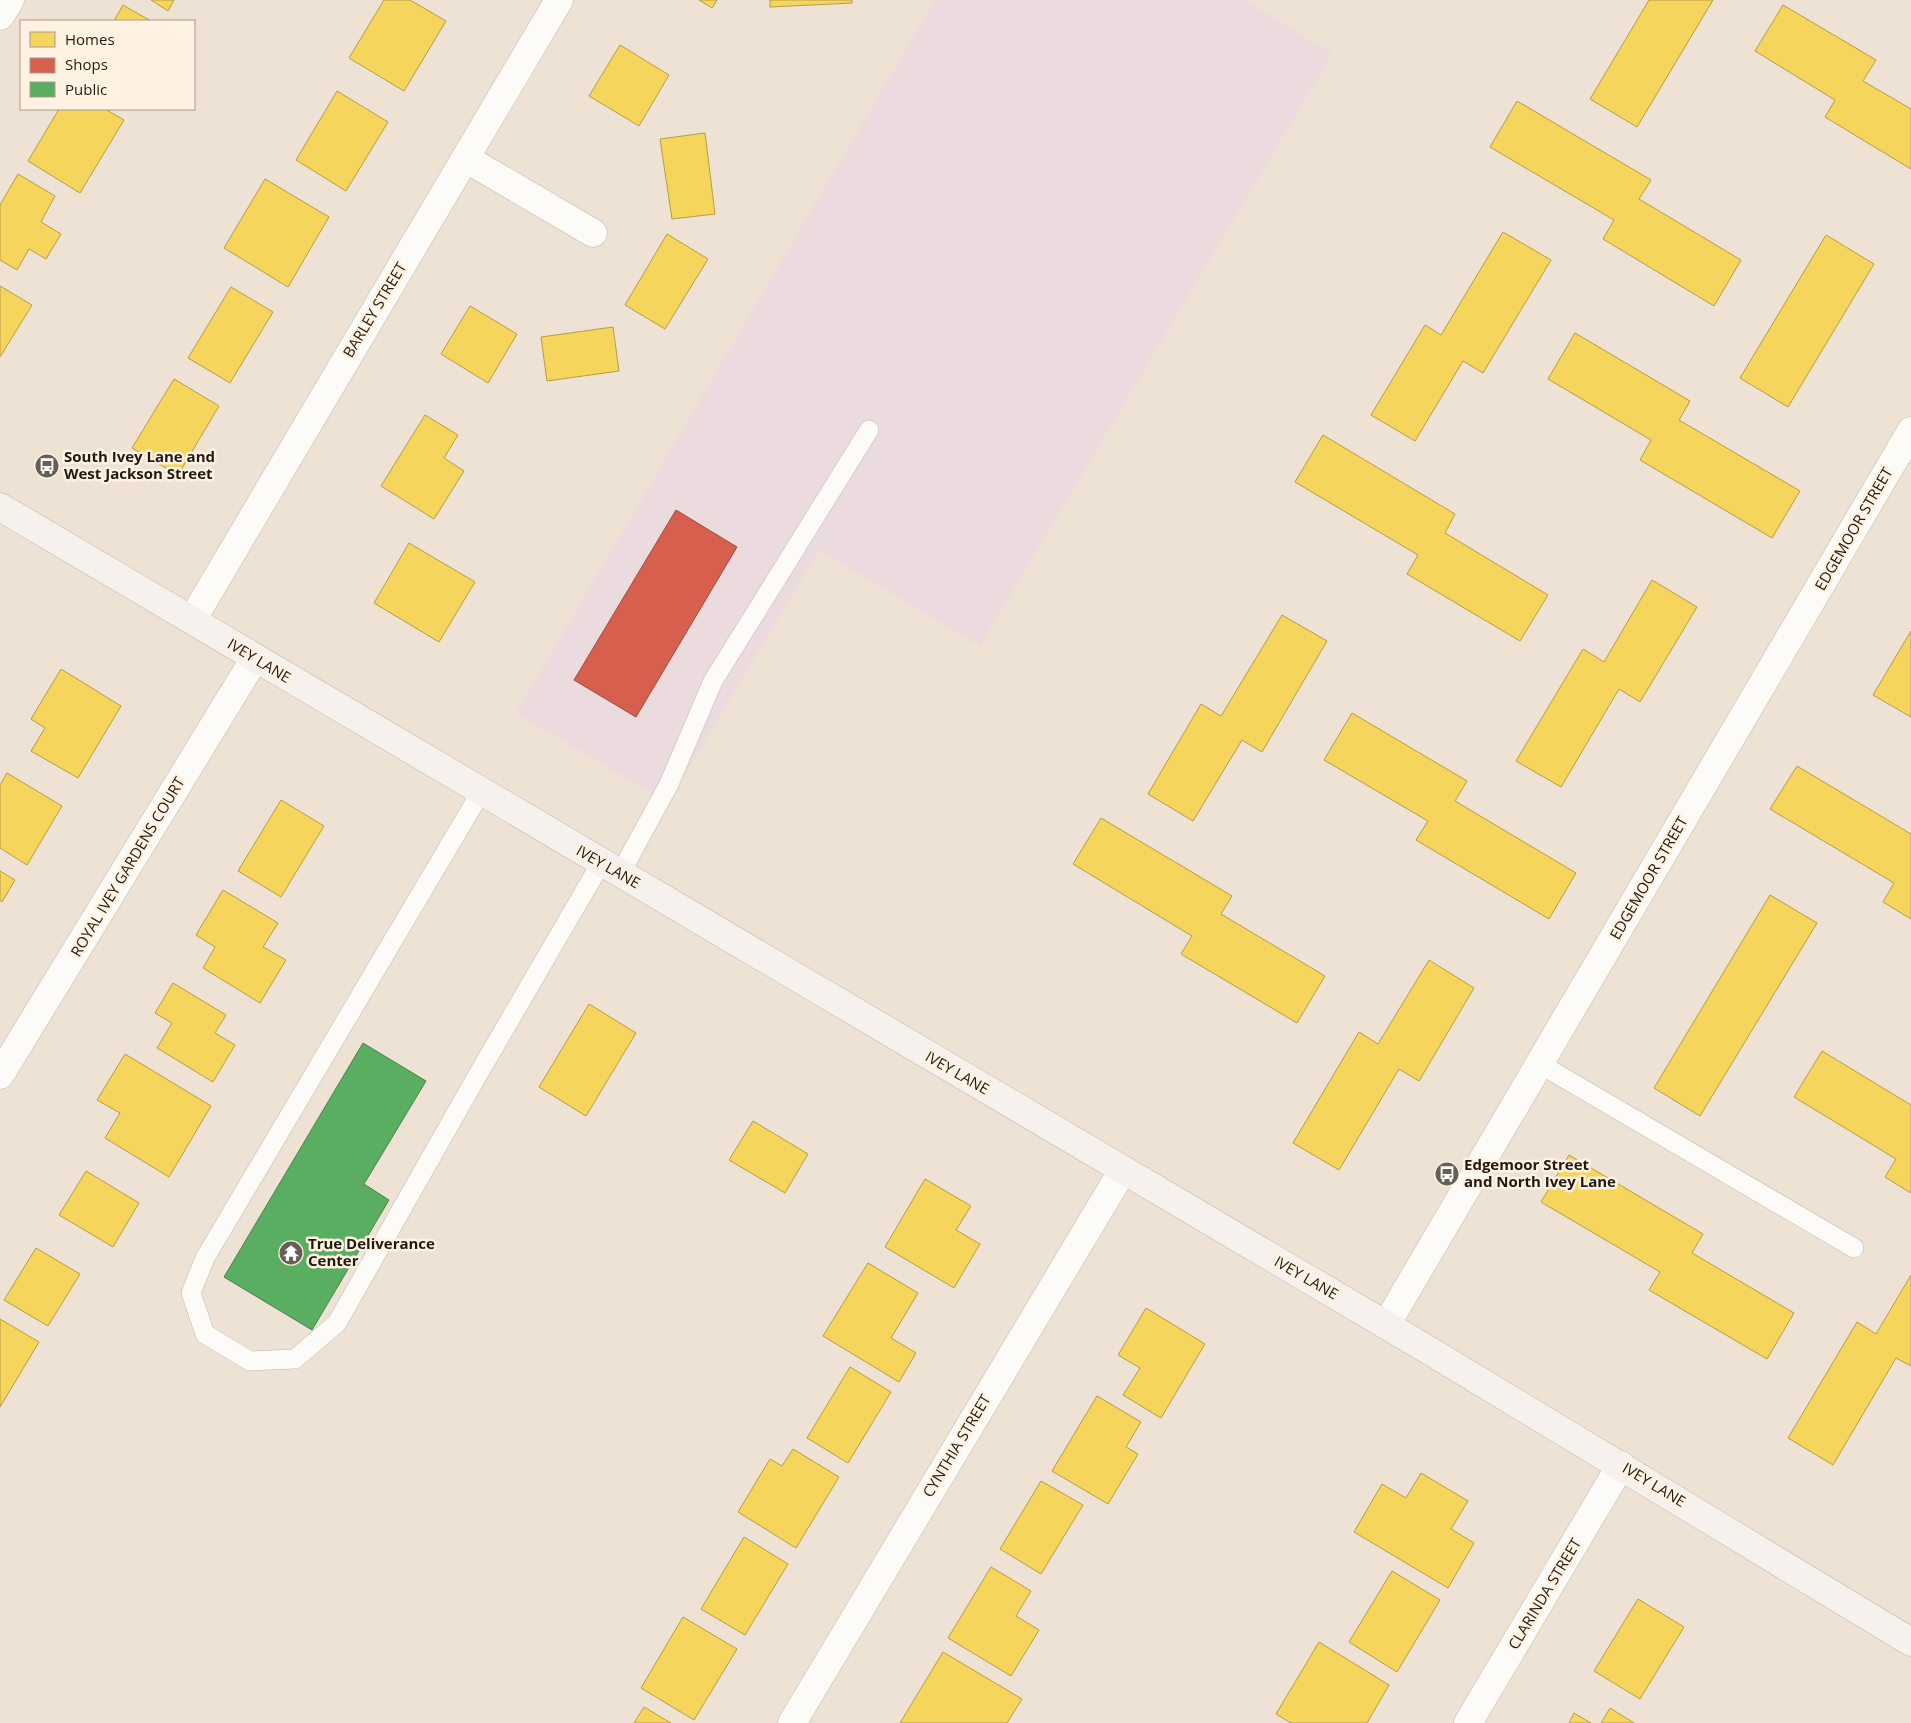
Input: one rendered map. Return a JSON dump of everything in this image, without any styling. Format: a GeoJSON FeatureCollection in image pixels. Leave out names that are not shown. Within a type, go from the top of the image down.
{"type":"FeatureCollection","features":[{"type":"Feature","properties":{"kind":"street"},"geometry":{"type":"LineString","coordinates":[[0,16],[10,0]]}},
{"type":"Feature","properties":{"kind":"street","name":"BARLEY STREET"},"geometry":{"type":"LineString","coordinates":[[192,620],[559,0]]}},
{"type":"Feature","properties":{"kind":"street"},"geometry":{"type":"LineString","coordinates":[[465,158],[593,233]]}},
{"type":"Feature","properties":{"kind":"street","name":"EDGEMOOR STREET"},"geometry":{"type":"LineString","coordinates":[[1386,1325],[1911,431]]}},
{"type":"Feature","properties":{"kind":"street","name":"IVEY LANE"},"geometry":{"type":"LineString","coordinates":[[0,508],[1386,1325],[1621,1465],[1911,1642]]}},
{"type":"Feature","properties":{"kind":"street","name":"ROYAL IVEY GARDENS COURT"},"geometry":{"type":"LineString","coordinates":[[0,1075],[255,658]]}},
{"type":"Feature","properties":{"kind":"street","name":"CYNTHIA STREET"},"geometry":{"type":"LineString","coordinates":[[792,1723],[1123,1170]]}},
{"type":"Feature","properties":{"kind":"street","name":"CLARINDA STREET"},"geometry":{"type":"LineString","coordinates":[[1468,1723],[1621,1465]]}},
{"type":"Feature","properties":{"kind":"lane"},"geometry":{"type":"LineString","coordinates":[[481,792],[204,1258],[191,1293],[205,1334],[250,1361],[295,1360],[337,1323],[476,1078],[668,784],[713,681],[869,430]]}},
{"type":"Feature","properties":{"kind":"lane"},"geometry":{"type":"LineString","coordinates":[[1540,1064],[1854,1248]]}},
{"type":"Feature","properties":{"kind":"shaded area"},"geometry":{"type":"Polygon","coordinates":[[[935,0],[1245,0],[1332,54],[980,646],[819,550],[668,803],[516,713],[935,0]]]}},
{"type":"Feature","properties":{"kind":"building: Homes"},"geometry":{"type":"Polygon","coordinates":[[[151,0],[174,0],[168,11],[151,0]]]}},
{"type":"Feature","properties":{"kind":"building: Homes"},"geometry":{"type":"Polygon","coordinates":[[[384,0],[410,0],[446,21],[404,91],[349,58],[384,0]]]}},
{"type":"Feature","properties":{"kind":"building: Homes"},"geometry":{"type":"Polygon","coordinates":[[[699,0],[717,0],[712,8],[699,0]]]}},
{"type":"Feature","properties":{"kind":"building: Homes"},"geometry":{"type":"Polygon","coordinates":[[[770,0],[852,0],[852,3],[770,7],[770,0]]]}},
{"type":"Feature","properties":{"kind":"building: Homes"},"geometry":{"type":"Polygon","coordinates":[[[1649,0],[1713,0],[1637,127],[1590,99],[1649,0]]]}},
{"type":"Feature","properties":{"kind":"building: Homes"},"geometry":{"type":"Polygon","coordinates":[[[123,5],[149,20],[115,20],[123,5]]]}},
{"type":"Feature","properties":{"kind":"building: Homes"},"geometry":{"type":"Polygon","coordinates":[[[1783,5],[1876,60],[1863,81],[1911,109],[1911,169],[1825,117],[1835,100],[1755,51],[1783,5]]]}},
{"type":"Feature","properties":{"kind":"building: Homes"},"geometry":{"type":"Polygon","coordinates":[[[620,45],[669,75],[639,126],[589,96],[620,45]]]}},
{"type":"Feature","properties":{"kind":"building: Homes"},"geometry":{"type":"Polygon","coordinates":[[[337,91],[388,122],[346,191],[296,160],[337,91]]]}},
{"type":"Feature","properties":{"kind":"building: Homes"},"geometry":{"type":"Polygon","coordinates":[[[1517,101],[1651,180],[1639,199],[1741,260],[1714,306],[1603,239],[1614,220],[1490,147],[1517,101]]]}},
{"type":"Feature","properties":{"kind":"building: Homes"},"geometry":{"type":"Polygon","coordinates":[[[58,110],[107,110],[124,120],[80,193],[28,161],[58,110]]]}},
{"type":"Feature","properties":{"kind":"building: Homes"},"geometry":{"type":"Polygon","coordinates":[[[705,133],[715,214],[672,219],[660,139],[705,133]]]}},
{"type":"Feature","properties":{"kind":"building: Homes"},"geometry":{"type":"Polygon","coordinates":[[[18,174],[55,196],[41,222],[61,234],[46,259],[29,249],[17,270],[0,260],[0,205],[18,174]]]}},
{"type":"Feature","properties":{"kind":"building: Homes"},"geometry":{"type":"Polygon","coordinates":[[[265,179],[329,217],[288,287],[224,248],[265,179]]]}},
{"type":"Feature","properties":{"kind":"building: Homes"},"geometry":{"type":"Polygon","coordinates":[[[1503,232],[1551,260],[1483,373],[1463,361],[1415,441],[1371,415],[1425,325],[1441,335],[1503,232]]]}},
{"type":"Feature","properties":{"kind":"building: Homes"},"geometry":{"type":"Polygon","coordinates":[[[667,234],[708,259],[665,329],[625,305],[667,234]]]}},
{"type":"Feature","properties":{"kind":"building: Homes"},"geometry":{"type":"Polygon","coordinates":[[[1826,235],[1874,264],[1788,407],[1740,378],[1826,235]]]}},
{"type":"Feature","properties":{"kind":"building: Homes"},"geometry":{"type":"Polygon","coordinates":[[[0,286],[32,305],[0,357],[0,286]]]}},
{"type":"Feature","properties":{"kind":"building: Homes"},"geometry":{"type":"Polygon","coordinates":[[[231,287],[273,312],[230,383],[188,358],[231,287]]]}},
{"type":"Feature","properties":{"kind":"building: Homes"},"geometry":{"type":"Polygon","coordinates":[[[470,306],[517,334],[488,383],[441,354],[470,306]]]}},
{"type":"Feature","properties":{"kind":"building: Homes"},"geometry":{"type":"Polygon","coordinates":[[[613,327],[619,371],[547,381],[541,337],[613,327]]]}},
{"type":"Feature","properties":{"kind":"building: Homes"},"geometry":{"type":"Polygon","coordinates":[[[1575,333],[1690,401],[1679,420],[1800,491],[1772,538],[1640,460],[1651,440],[1548,379],[1575,333]]]}},
{"type":"Feature","properties":{"kind":"building: Homes"},"geometry":{"type":"Polygon","coordinates":[[[174,379],[219,406],[178,475],[132,448],[174,379]]]}},
{"type":"Feature","properties":{"kind":"building: Homes"},"geometry":{"type":"Polygon","coordinates":[[[425,415],[458,435],[444,458],[464,471],[434,519],[381,486],[425,415]]]}},
{"type":"Feature","properties":{"kind":"building: Homes"},"geometry":{"type":"Polygon","coordinates":[[[1323,435],[1455,514],[1445,533],[1548,595],[1520,641],[1407,574],[1418,555],[1295,482],[1323,435]]]}},
{"type":"Feature","properties":{"kind":"building: Homes"},"geometry":{"type":"Polygon","coordinates":[[[409,543],[475,582],[439,642],[374,603],[409,543]]]}},
{"type":"Feature","properties":{"kind":"building: Homes"},"geometry":{"type":"Polygon","coordinates":[[[1652,580],[1697,607],[1640,702],[1619,689],[1561,787],[1516,761],[1583,649],[1604,662],[1652,580]]]}},
{"type":"Feature","properties":{"kind":"building: Homes"},"geometry":{"type":"Polygon","coordinates":[[[1282,615],[1327,641],[1262,752],[1242,740],[1193,821],[1148,794],[1201,704],[1221,716],[1282,615]]]}},
{"type":"Feature","properties":{"kind":"building: Homes"},"geometry":{"type":"Polygon","coordinates":[[[1911,631],[1911,717],[1873,695],[1911,631]]]}},
{"type":"Feature","properties":{"kind":"building: Homes"},"geometry":{"type":"Polygon","coordinates":[[[61,669],[121,706],[78,778],[31,751],[45,728],[31,719],[61,669]]]}},
{"type":"Feature","properties":{"kind":"building: Homes"},"geometry":{"type":"Polygon","coordinates":[[[1352,713],[1467,781],[1455,801],[1576,873],[1549,919],[1416,840],[1428,821],[1324,760],[1352,713]]]}},
{"type":"Feature","properties":{"kind":"building: Homes"},"geometry":{"type":"Polygon","coordinates":[[[1797,766],[1911,834],[1911,919],[1883,902],[1894,883],[1770,809],[1797,766]]]}},
{"type":"Feature","properties":{"kind":"building: Homes"},"geometry":{"type":"Polygon","coordinates":[[[7,773],[62,806],[27,865],[0,848],[0,785],[7,773]]]}},
{"type":"Feature","properties":{"kind":"building: Homes"},"geometry":{"type":"Polygon","coordinates":[[[281,800],[324,826],[281,897],[238,871],[281,800]]]}},
{"type":"Feature","properties":{"kind":"building: Homes"},"geometry":{"type":"Polygon","coordinates":[[[1101,818],[1232,896],[1221,914],[1325,976],[1297,1023],[1181,954],[1192,936],[1073,864],[1101,818]]]}},
{"type":"Feature","properties":{"kind":"building: Homes"},"geometry":{"type":"Polygon","coordinates":[[[0,871],[15,880],[2,902],[0,900],[0,871]]]}},
{"type":"Feature","properties":{"kind":"building: Homes"},"geometry":{"type":"Polygon","coordinates":[[[223,890],[278,923],[263,947],[286,960],[260,1003],[203,968],[215,947],[196,935],[223,890]]]}},
{"type":"Feature","properties":{"kind":"building: Homes"},"geometry":{"type":"Polygon","coordinates":[[[1770,895],[1817,923],[1700,1116],[1654,1088],[1770,895]]]}},
{"type":"Feature","properties":{"kind":"building: Homes"},"geometry":{"type":"Polygon","coordinates":[[[1429,960],[1474,988],[1419,1081],[1399,1069],[1339,1170],[1293,1143],[1359,1032],[1378,1044],[1429,960]]]}},
{"type":"Feature","properties":{"kind":"building: Homes"},"geometry":{"type":"Polygon","coordinates":[[[173,983],[226,1015],[215,1033],[235,1045],[213,1082],[157,1048],[172,1023],[155,1013],[173,983]]]}},
{"type":"Feature","properties":{"kind":"building: Homes"},"geometry":{"type":"Polygon","coordinates":[[[589,1004],[636,1033],[586,1116],[539,1087],[589,1004]]]}},
{"type":"Feature","properties":{"kind":"building: Homes"},"geometry":{"type":"Polygon","coordinates":[[[1822,1051],[1911,1105],[1911,1193],[1885,1177],[1896,1159],[1794,1097],[1822,1051]]]}},
{"type":"Feature","properties":{"kind":"building: Homes"},"geometry":{"type":"Polygon","coordinates":[[[125,1054],[211,1106],[169,1177],[105,1138],[120,1113],[97,1100],[125,1054]]]}},
{"type":"Feature","properties":{"kind":"building: Homes"},"geometry":{"type":"Polygon","coordinates":[[[753,1121],[808,1154],[785,1193],[729,1160],[753,1121]]]}},
{"type":"Feature","properties":{"kind":"building: Homes"},"geometry":{"type":"Polygon","coordinates":[[[1569,1155],[1703,1234],[1692,1253],[1794,1313],[1767,1359],[1649,1290],[1660,1272],[1541,1202],[1569,1155]]]}},
{"type":"Feature","properties":{"kind":"building: Homes"},"geometry":{"type":"Polygon","coordinates":[[[86,1171],[139,1203],[113,1247],[59,1215],[86,1171]]]}},
{"type":"Feature","properties":{"kind":"building: Homes"},"geometry":{"type":"Polygon","coordinates":[[[925,1179],[971,1206],[956,1230],[980,1244],[954,1288],[885,1247],[925,1179]]]}},
{"type":"Feature","properties":{"kind":"building: Homes"},"geometry":{"type":"Polygon","coordinates":[[[36,1248],[80,1274],[48,1326],[4,1300],[36,1248]]]}},
{"type":"Feature","properties":{"kind":"building: Homes"},"geometry":{"type":"Polygon","coordinates":[[[868,1263],[918,1293],[891,1338],[916,1353],[899,1382],[823,1336],[868,1263]]]}},
{"type":"Feature","properties":{"kind":"building: Homes"},"geometry":{"type":"Polygon","coordinates":[[[1911,1275],[1911,1366],[1896,1358],[1833,1465],[1788,1438],[1857,1322],[1876,1334],[1911,1275]]]}},
{"type":"Feature","properties":{"kind":"building: Homes"},"geometry":{"type":"Polygon","coordinates":[[[1146,1308],[1205,1344],[1161,1418],[1123,1395],[1140,1368],[1118,1355],[1146,1308]]]}},
{"type":"Feature","properties":{"kind":"building: Homes"},"geometry":{"type":"Polygon","coordinates":[[[0,1319],[39,1342],[0,1407],[0,1319]]]}},
{"type":"Feature","properties":{"kind":"building: Homes"},"geometry":{"type":"Polygon","coordinates":[[[850,1367],[891,1392],[848,1463],[807,1438],[850,1367]]]}},
{"type":"Feature","properties":{"kind":"building: Homes"},"geometry":{"type":"Polygon","coordinates":[[[1097,1396],[1141,1422],[1126,1447],[1138,1454],[1108,1504],[1052,1471],[1097,1396]]]}},
{"type":"Feature","properties":{"kind":"building: Homes"},"geometry":{"type":"Polygon","coordinates":[[[793,1449],[839,1477],[796,1548],[738,1512],[770,1459],[782,1466],[793,1449]]]}},
{"type":"Feature","properties":{"kind":"building: Homes"},"geometry":{"type":"Polygon","coordinates":[[[1421,1473],[1468,1501],[1451,1529],[1474,1543],[1448,1588],[1354,1532],[1382,1484],[1406,1498],[1421,1473]]]}},
{"type":"Feature","properties":{"kind":"building: Homes"},"geometry":{"type":"Polygon","coordinates":[[[1041,1481],[1083,1505],[1041,1574],[1000,1549],[1041,1481]]]}},
{"type":"Feature","properties":{"kind":"building: Homes"},"geometry":{"type":"Polygon","coordinates":[[[744,1537],[788,1564],[745,1635],[701,1609],[744,1537]]]}},
{"type":"Feature","properties":{"kind":"building: Homes"},"geometry":{"type":"Polygon","coordinates":[[[991,1567],[1031,1591],[1016,1616],[1039,1630],[1011,1676],[948,1638],[991,1567]]]}},
{"type":"Feature","properties":{"kind":"building: Homes"},"geometry":{"type":"Polygon","coordinates":[[[1392,1571],[1440,1600],[1397,1672],[1349,1642],[1392,1571]]]}},
{"type":"Feature","properties":{"kind":"building: Homes"},"geometry":{"type":"Polygon","coordinates":[[[1638,1599],[1684,1627],[1640,1699],[1594,1671],[1638,1599]]]}},
{"type":"Feature","properties":{"kind":"building: Homes"},"geometry":{"type":"Polygon","coordinates":[[[683,1617],[737,1649],[694,1720],[641,1688],[683,1617]]]}},
{"type":"Feature","properties":{"kind":"building: Homes"},"geometry":{"type":"Polygon","coordinates":[[[1319,1642],[1389,1685],[1367,1723],[1291,1723],[1276,1714],[1319,1642]]]}},
{"type":"Feature","properties":{"kind":"building: Homes"},"geometry":{"type":"Polygon","coordinates":[[[943,1652],[1022,1699],[1007,1723],[900,1723],[943,1652]]]}},
{"type":"Feature","properties":{"kind":"building: Homes"},"geometry":{"type":"Polygon","coordinates":[[[644,1707],[671,1723],[634,1723],[644,1707]]]}},
{"type":"Feature","properties":{"kind":"building: Homes"},"geometry":{"type":"Polygon","coordinates":[[[1610,1708],[1634,1723],[1601,1723],[1610,1708]]]}},
{"type":"Feature","properties":{"kind":"building: Homes"},"geometry":{"type":"Polygon","coordinates":[[[1574,1713],[1591,1723],[1569,1723],[1574,1713]]]}},
{"type":"Feature","properties":{"kind":"building: Shops"},"geometry":{"type":"Polygon","coordinates":[[[676,510],[737,547],[636,717],[574,680],[676,510]]]}},
{"type":"Feature","properties":{"kind":"building: Public"},"geometry":{"type":"Polygon","coordinates":[[[363,1043],[426,1081],[364,1184],[389,1200],[312,1330],[224,1277],[363,1043]]]}},
{"type":"Feature","properties":{"kind":"place","name":"South Ivey Lane and West Jackson Street"},"geometry":{"type":"Point","coordinates":[47,466]}},
{"type":"Feature","properties":{"kind":"place","name":"Edgemoor Street and North Ivey Lane"},"geometry":{"type":"Point","coordinates":[1447,1174]}},
{"type":"Feature","properties":{"kind":"place","name":"True Deliverance Center"},"geometry":{"type":"Point","coordinates":[291,1253]}}]}
